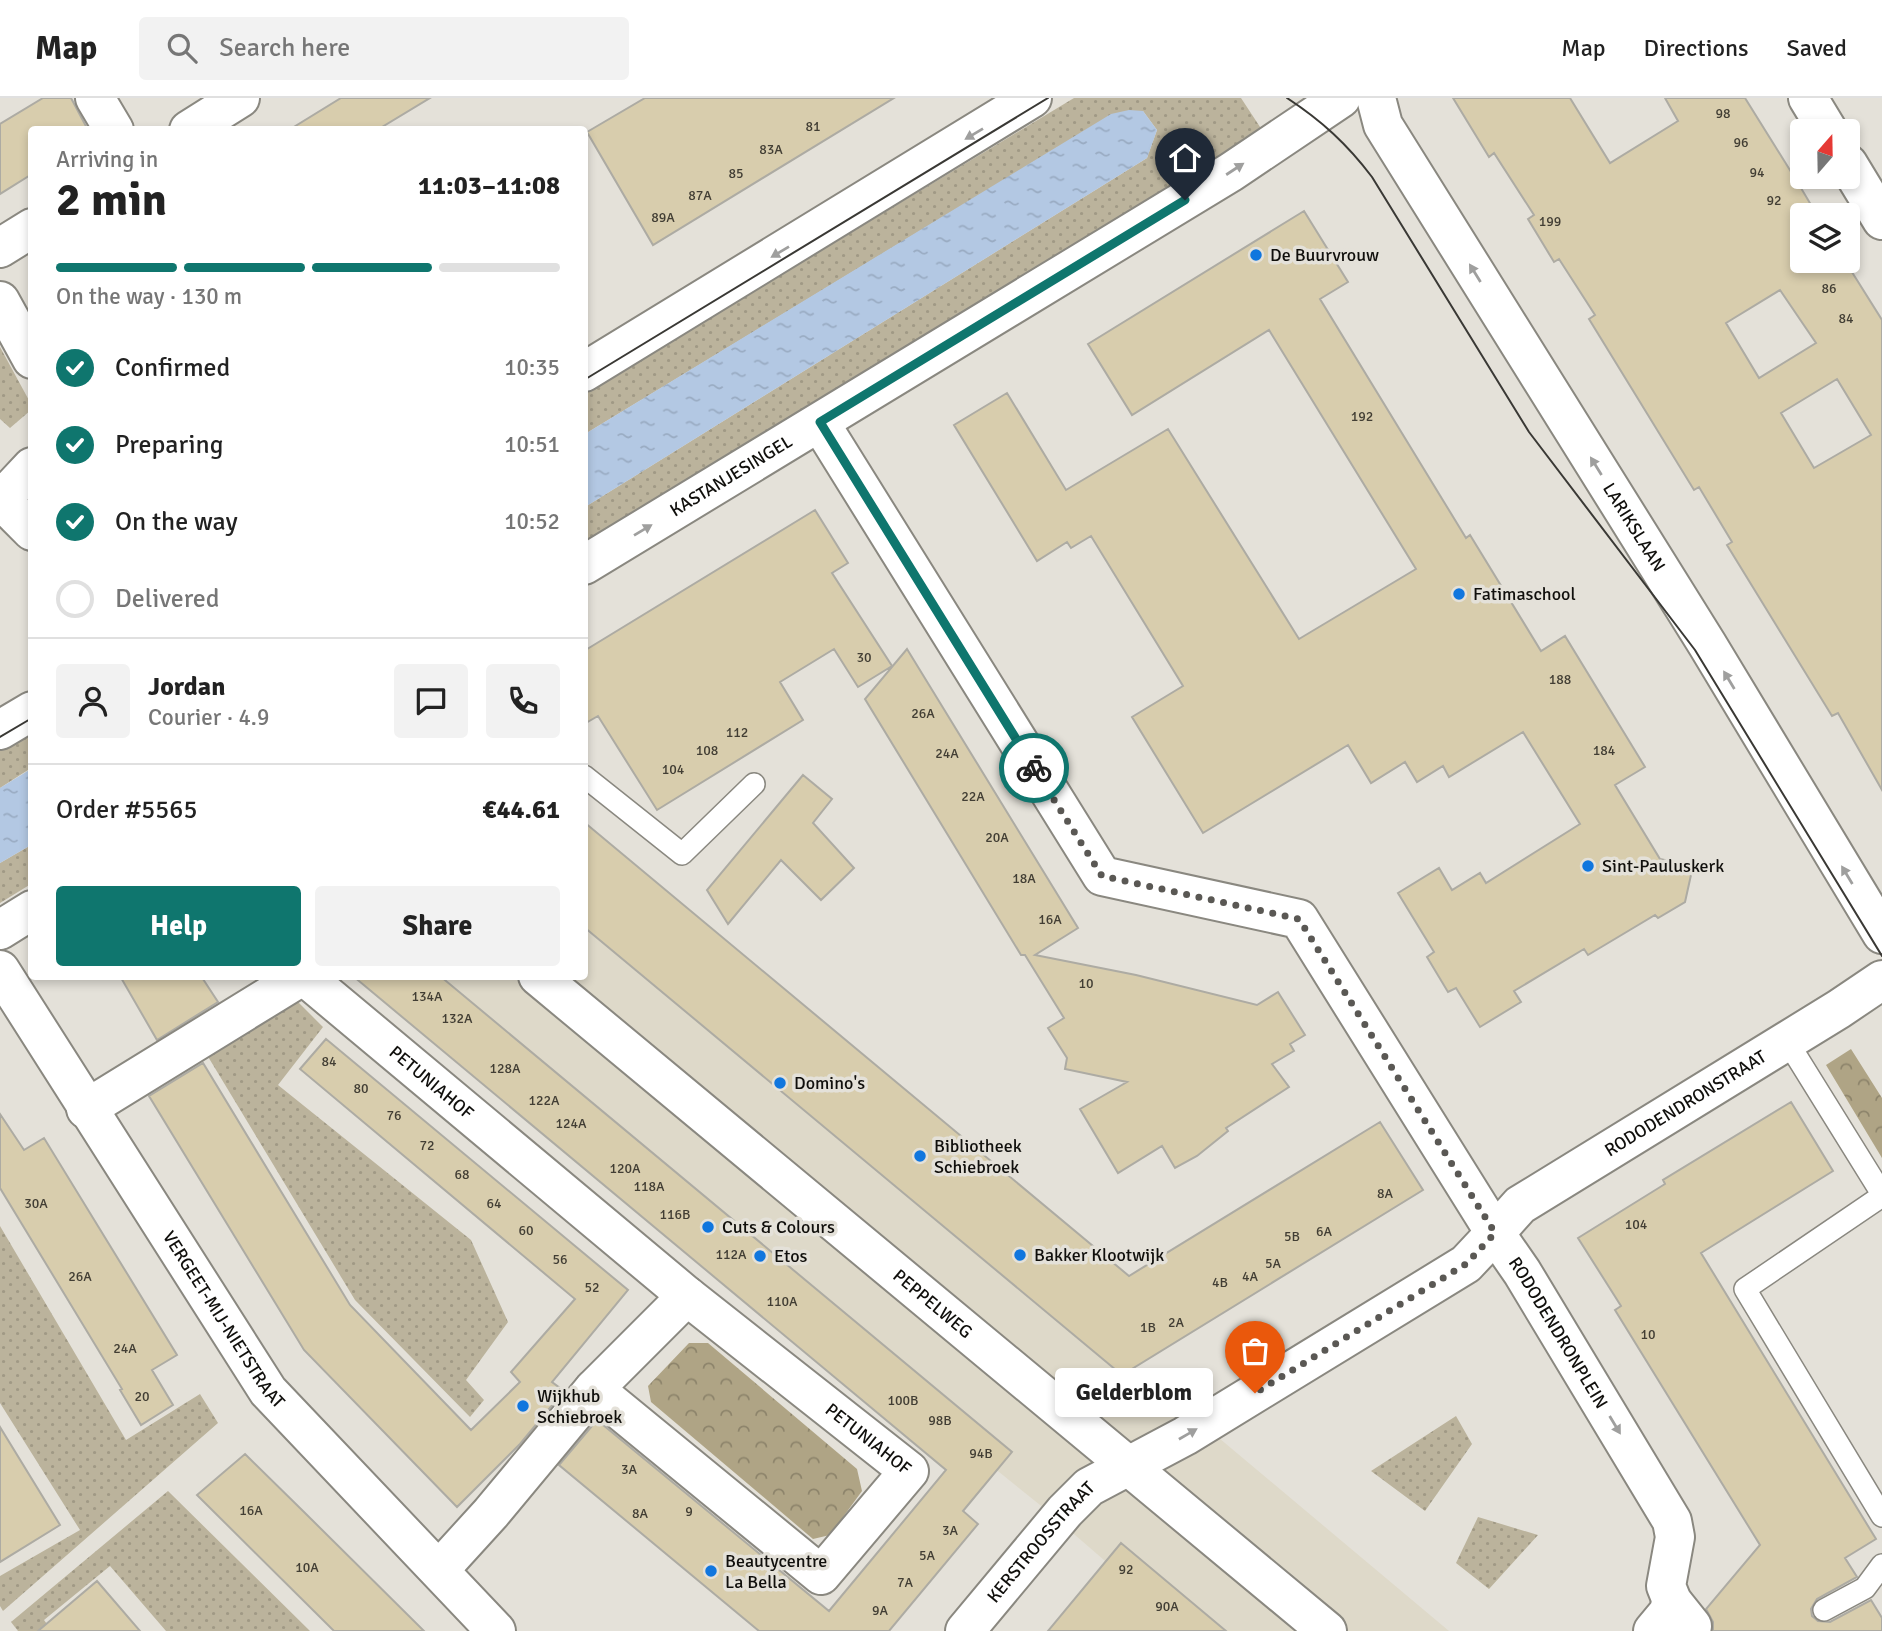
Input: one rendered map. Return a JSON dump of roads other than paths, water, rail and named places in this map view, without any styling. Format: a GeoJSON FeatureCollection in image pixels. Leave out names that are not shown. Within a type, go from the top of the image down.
{"type":"FeatureCollection","features":[{"type":"Feature","properties":{"kind":"street"},"geometry":{"type":"LineString","coordinates":[[95,98],[112,126]]}},
{"type":"Feature","properties":{"kind":"street"},"geometry":{"type":"LineString","coordinates":[[195,126],[240,98]]}},
{"type":"Feature","properties":{"kind":"street"},"geometry":{"type":"LineString","coordinates":[[588,370],[1032,98]]}},
{"type":"Feature","properties":{"kind":"street"},"geometry":{"type":"LineString","coordinates":[[1808,98],[1821,119]]}},
{"type":"Feature","properties":{"kind":"street","name":"KASTANJESINGEL"},"geometry":{"type":"LineString","coordinates":[[588,563],[1231,172],[1355,104]]}},
{"type":"Feature","properties":{"kind":"street","name":"LARIKSLAAN"},"geometry":{"type":"LineString","coordinates":[[1355,104],[1707,644],[1882,934]]}},
{"type":"Feature","properties":{"kind":"street"},"geometry":{"type":"LineString","coordinates":[[1860,184],[1882,220]]}},
{"type":"Feature","properties":{"kind":"street"},"geometry":{"type":"LineString","coordinates":[[0,248],[28,230]]}},
{"type":"Feature","properties":{"kind":"street"},"geometry":{"type":"LineString","coordinates":[[0,301],[28,352]]}},
{"type":"Feature","properties":{"kind":"street","name":"RODODENDRONPLEIN"},"geometry":{"type":"LineString","coordinates":[[820,422],[1102,876],[1299,919],[1522,1272],[1672,1521],[1675,1537],[1666,1586],[1673,1619]]}},
{"type":"Feature","properties":{"kind":"street"},"geometry":{"type":"LineString","coordinates":[[28,471],[0,499],[28,527]]}},
{"type":"Feature","properties":{"kind":"street"},"geometry":{"type":"LineString","coordinates":[[0,730],[28,712]]}},
{"type":"Feature","properties":{"kind":"street"},"geometry":{"type":"LineString","coordinates":[[0,930],[28,912]]}},
{"type":"Feature","properties":{"kind":"street","name":"VERGEET-MIJ-NIETSTRAAT"},"geometry":{"type":"LineString","coordinates":[[0,971],[268,1391],[440,1569],[496,1631]]}},
{"type":"Feature","properties":{"kind":"street","name":"PETUNIAHOF"},"geometry":{"type":"LineString","coordinates":[[86,1109],[296,980]]}},
{"type":"Feature","properties":{"kind":"street","name":"PETUNIAHOF"},"geometry":{"type":"LineString","coordinates":[[308,980],[687,1296],[909,1471],[821,1575],[594,1389]]}},
{"type":"Feature","properties":{"kind":"street","name":"PEPPELWEG"},"geometry":{"type":"LineString","coordinates":[[543,980],[1327,1631]]}},
{"type":"Feature","properties":{"kind":"street","name":"RODODENDRONSTRAAT"},"geometry":{"type":"LineString","coordinates":[[1495,1233],[1520,1205],[1882,980]]}},
{"type":"Feature","properties":{"kind":"street"},"geometry":{"type":"LineString","coordinates":[[1128,1466],[1185,1436],[1466,1264],[1495,1233]]}},
{"type":"Feature","properties":{"kind":"street"},"geometry":{"type":"LineString","coordinates":[[440,1569],[491,1513],[594,1389],[687,1296]]}},
{"type":"Feature","properties":{"kind":"street","name":"KERSTROOSSTRAAT"},"geometry":{"type":"LineString","coordinates":[[965,1631],[1065,1511],[1089,1487],[1128,1466]]}},
{"type":"Feature","properties":{"kind":"lane"},"geometry":{"type":"LineString","coordinates":[[588,779],[682,854],[754,784]]}},
{"type":"Feature","properties":{"kind":"lane"},"geometry":{"type":"LineString","coordinates":[[1787,1041],[1882,1196],[1745,1289],[1882,1516]]}},
{"type":"Feature","properties":{"kind":"lane"},"geometry":{"type":"LineString","coordinates":[[1824,1610],[1865,1588],[1882,1564]]}},
{"type":"Feature","properties":{"kind":"water"},"geometry":{"type":"Polygon","coordinates":[[[1129,110],[1143,111],[1157,130],[1147,158],[588,505],[588,432],[1111,114],[1129,110]]]}},
{"type":"Feature","properties":{"kind":"water"},"geometry":{"type":"Polygon","coordinates":[[[28,771],[28,847],[0,863],[0,788],[28,771]]]}},
{"type":"Feature","properties":{"kind":"tram line"},"geometry":{"type":"LineString","coordinates":[[588,378],[1048,98]]}},
{"type":"Feature","properties":{"kind":"tram line"},"geometry":{"type":"LineString","coordinates":[[1287,98],[1333,134],[1372,177],[1529,432],[1695,650],[1882,956]]}},
{"type":"Feature","properties":{"kind":"tram line"},"geometry":{"type":"LineString","coordinates":[[0,737],[28,720]]}},
{"type":"Feature","properties":{"kind":"place","name":"De Buurvrouw"},"geometry":{"type":"Point","coordinates":[1256,255]}},
{"type":"Feature","properties":{"kind":"place","name":"Fatimaschool"},"geometry":{"type":"Point","coordinates":[1459,594]}},
{"type":"Feature","properties":{"kind":"place","name":"Sint-Pauluskerk"},"geometry":{"type":"Point","coordinates":[1588,866]}},
{"type":"Feature","properties":{"kind":"place","name":"Domino's"},"geometry":{"type":"Point","coordinates":[780,1083]}},
{"type":"Feature","properties":{"kind":"place","name":"Bibliotheek Schiebroek"},"geometry":{"type":"Point","coordinates":[920,1156]}},
{"type":"Feature","properties":{"kind":"place","name":"Cuts & Colours"},"geometry":{"type":"Point","coordinates":[708,1227]}},
{"type":"Feature","properties":{"kind":"place","name":"Bakker Klootwijk"},"geometry":{"type":"Point","coordinates":[1020,1255]}},
{"type":"Feature","properties":{"kind":"place","name":"Etos"},"geometry":{"type":"Point","coordinates":[760,1256]}},
{"type":"Feature","properties":{"kind":"place","name":"Gelderblom"},"geometry":{"type":"Point","coordinates":[1255,1393]}},
{"type":"Feature","properties":{"kind":"place","name":"Wijkhub Schiebroek"},"geometry":{"type":"Point","coordinates":[523,1406]}},
{"type":"Feature","properties":{"kind":"place","name":"Beautycentre La Bella"},"geometry":{"type":"Point","coordinates":[711,1571]}}]}
